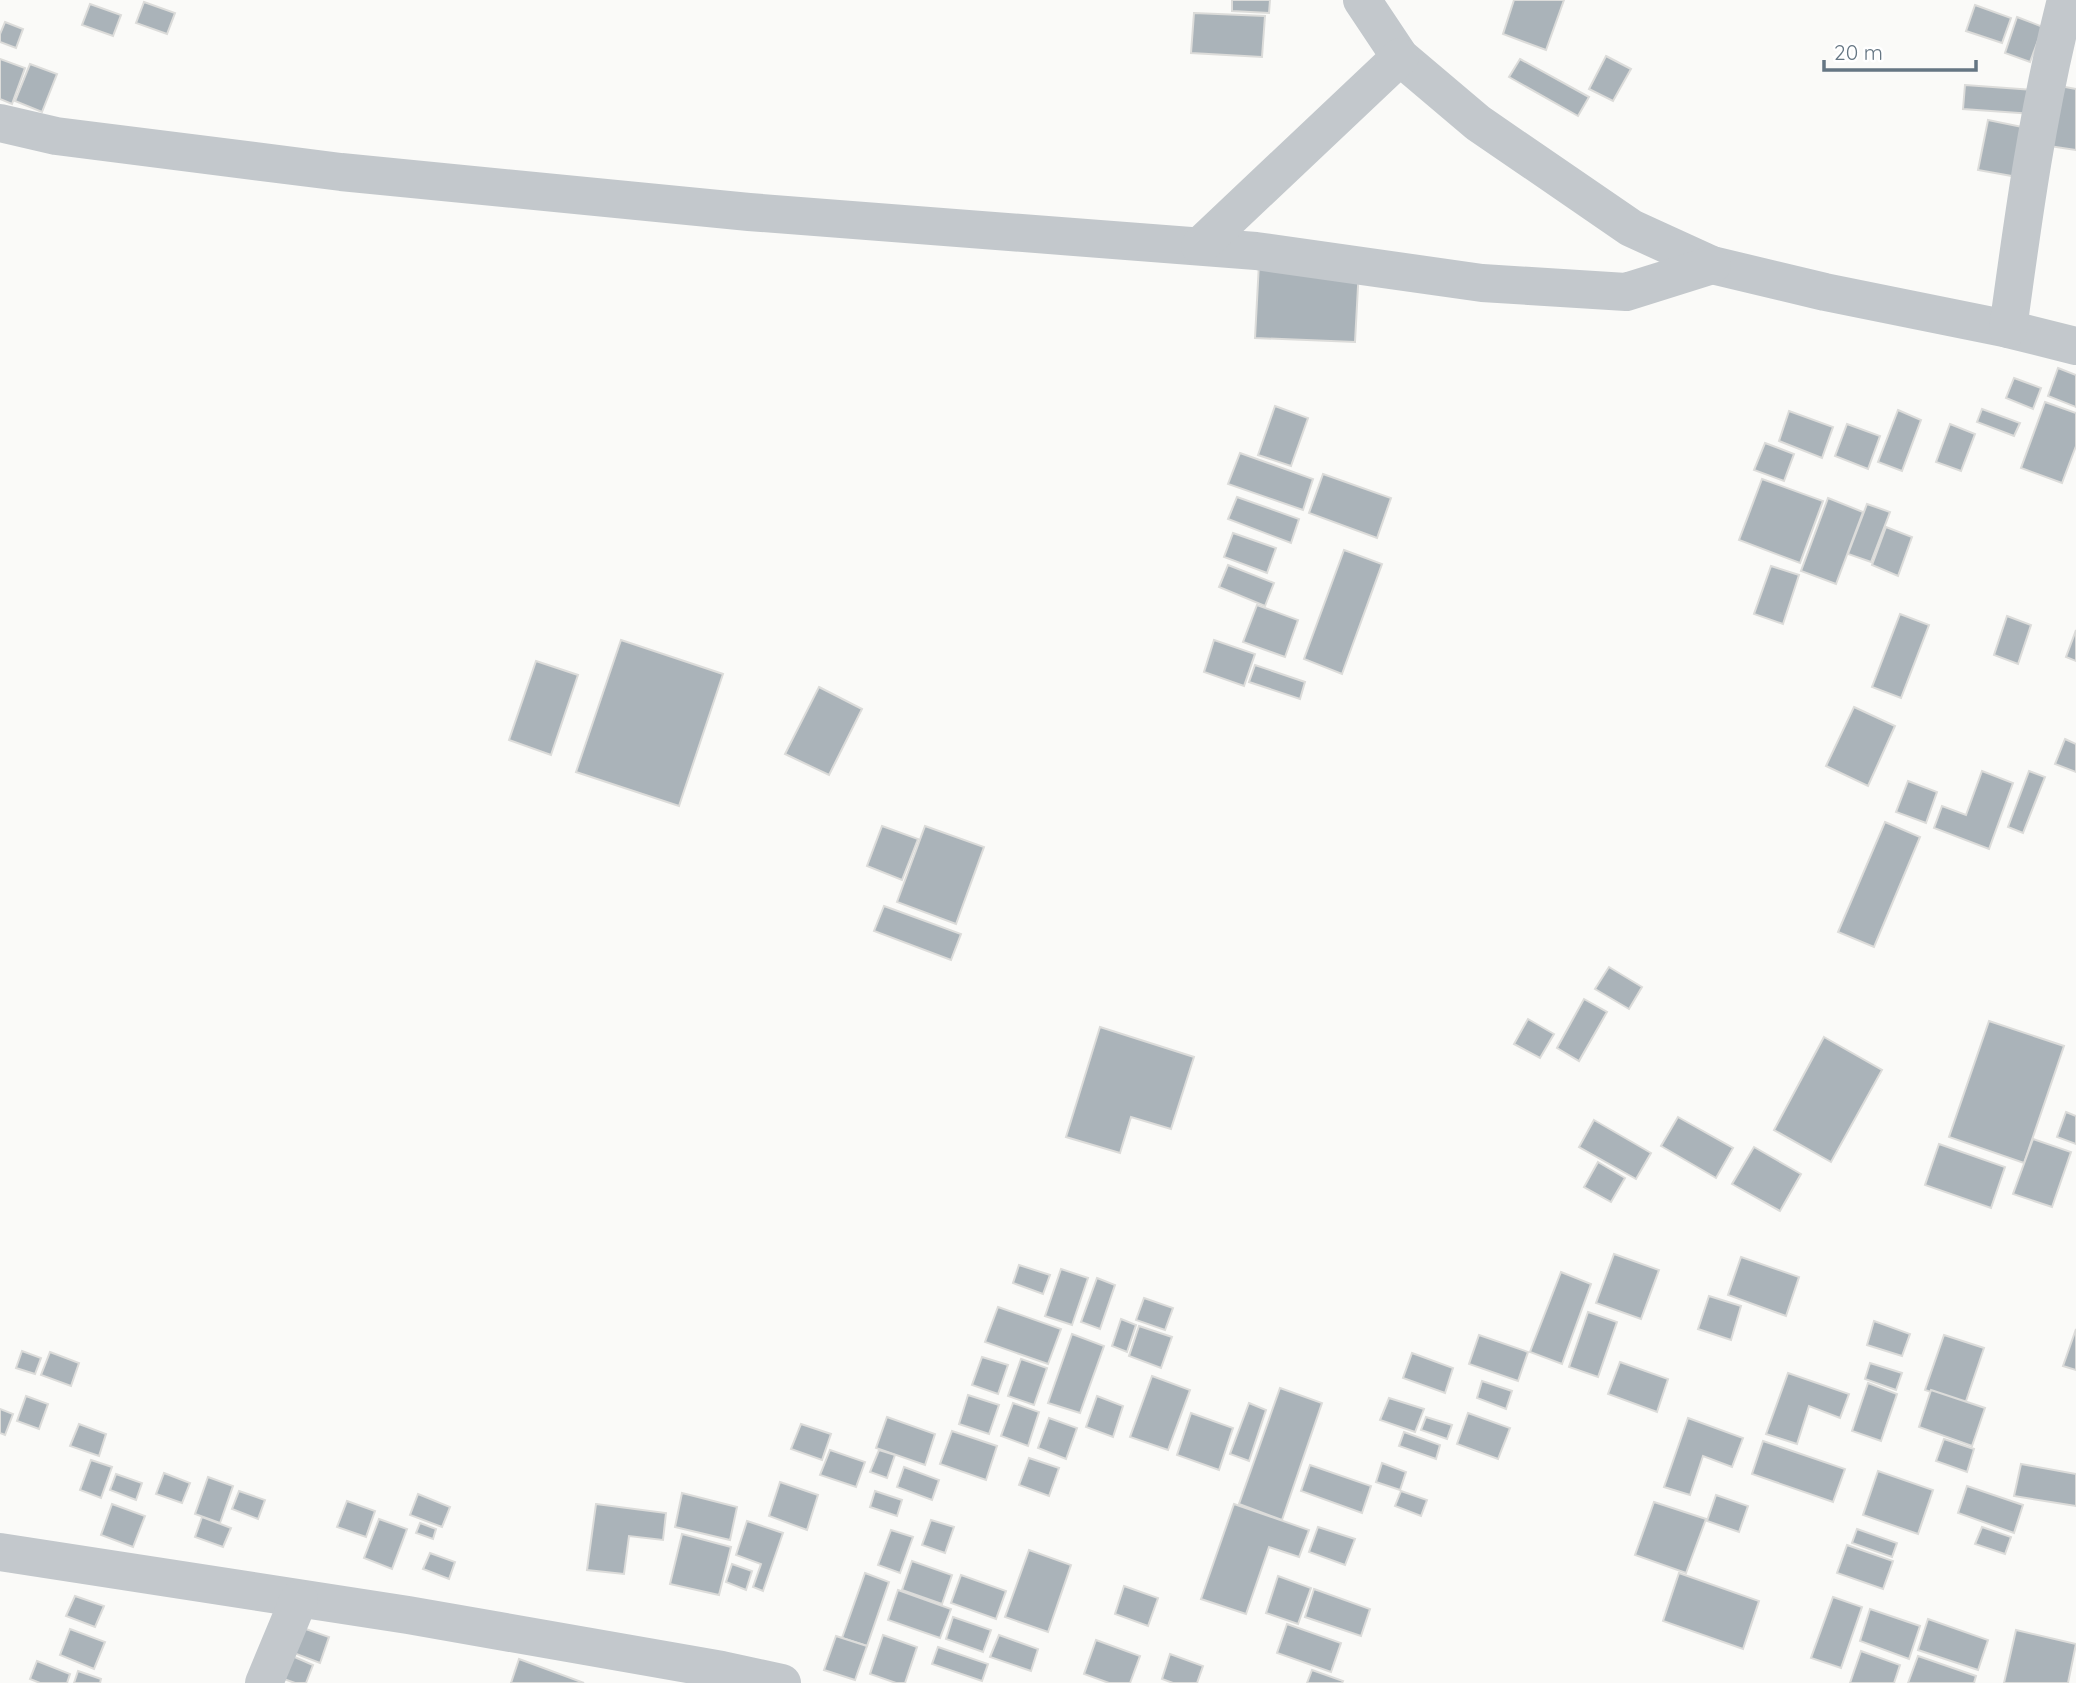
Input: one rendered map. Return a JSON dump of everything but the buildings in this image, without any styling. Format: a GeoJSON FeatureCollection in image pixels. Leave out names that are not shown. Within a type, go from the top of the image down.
{"type":"FeatureCollection","features":[{"type":"Feature","properties":{"kind":"street"},"geometry":{"type":"LineString","coordinates":[[1362,0],[1400,57],[1478,123],[1631,228],[1712,265],[2076,346]]}},
{"type":"Feature","properties":{"kind":"street"},"geometry":{"type":"LineString","coordinates":[[2008,329],[2028,186],[2055,43],[2066,0]]}},
{"type":"Feature","properties":{"kind":"street"},"geometry":{"type":"LineString","coordinates":[[1200,246],[1400,57]]}},
{"type":"Feature","properties":{"kind":"street"},"geometry":{"type":"LineString","coordinates":[[0,123],[56,136],[355,173],[749,212],[1256,251],[1482,283],[1626,292],[1712,265]]}},
{"type":"Feature","properties":{"kind":"street"},"geometry":{"type":"LineString","coordinates":[[0,1552],[408,1615],[782,1683]]}},
{"type":"Feature","properties":{"kind":"street"},"geometry":{"type":"LineString","coordinates":[[264,1683],[299,1599]]}}]}
